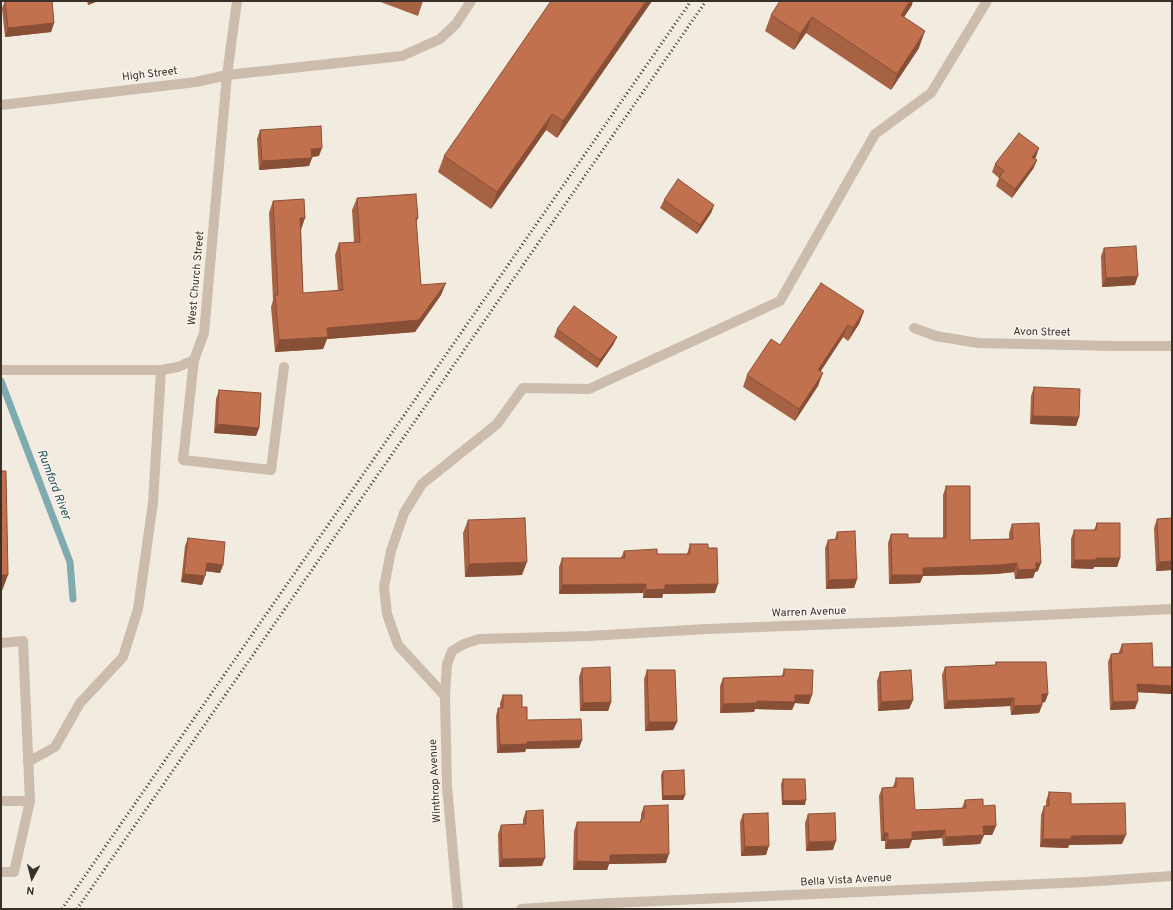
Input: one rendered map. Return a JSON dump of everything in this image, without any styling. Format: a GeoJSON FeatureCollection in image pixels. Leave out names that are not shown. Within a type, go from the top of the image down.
{"type":"FeatureCollection","features":[{"type":"Feature","properties":{"kind":"street"},"geometry":{"type":"LineString","coordinates":[[227,75],[237,1]]}},
{"type":"Feature","properties":{"kind":"street","name":"High Street"},"geometry":{"type":"LineString","coordinates":[[1,105],[196,82],[227,75],[402,56],[440,39],[456,24],[471,1]]}},
{"type":"Feature","properties":{"kind":"street"},"geometry":{"type":"LineString","coordinates":[[445,696],[398,645],[387,614],[384,587],[391,551],[404,512],[422,484],[496,424],[523,388],[589,389],[780,301],[875,134],[931,93],[987,1]]}},
{"type":"Feature","properties":{"kind":"street","name":"West Church Street"},"geometry":{"type":"LineString","coordinates":[[227,75],[204,333],[194,360],[183,460],[271,470],[284,367]]}},
{"type":"Feature","properties":{"kind":"street","name":"Avon Street"},"geometry":{"type":"LineString","coordinates":[[914,328],[936,336],[978,343],[1172,346]]}},
{"type":"Feature","properties":{"kind":"street"},"geometry":{"type":"LineString","coordinates":[[6,370],[161,370],[178,367],[194,360]]}},
{"type":"Feature","properties":{"kind":"street"},"geometry":{"type":"LineString","coordinates":[[28,762],[55,747],[80,703],[123,657],[138,609],[153,503],[161,370]]}},
{"type":"Feature","properties":{"kind":"street","name":"Warren Avenue"},"geometry":{"type":"LineString","coordinates":[[451,653],[464,644],[479,639],[589,636],[707,628],[892,622],[1172,609]]}},
{"type":"Feature","properties":{"kind":"street"},"geometry":{"type":"LineString","coordinates":[[1,643],[23,641],[30,801],[14,872],[1,872]]}},
{"type":"Feature","properties":{"kind":"street","name":"Winthrop Avenue"},"geometry":{"type":"LineString","coordinates":[[451,653],[447,664],[445,696],[447,786],[458,909]]}},
{"type":"Feature","properties":{"kind":"street"},"geometry":{"type":"LineString","coordinates":[[1,801],[30,801]]}},
{"type":"Feature","properties":{"kind":"street","name":"Bella Vista Avenue"},"geometry":{"type":"LineString","coordinates":[[521,909],[612,903],[1085,882],[1172,876]]}},
{"type":"Feature","properties":{"kind":"building"},"geometry":{"type":"Polygon","coordinates":[[[5,1],[52,1],[54,23],[8,28],[5,1]]]}},
{"type":"Feature","properties":{"kind":"building"},"geometry":{"type":"Polygon","coordinates":[[[551,1],[646,1],[563,121],[552,114],[497,192],[444,156],[551,1]]]}},
{"type":"Feature","properties":{"kind":"building"},"geometry":{"type":"Polygon","coordinates":[[[780,1],[910,1],[901,15],[925,31],[897,74],[812,17],[800,34],[771,15],[780,1]]]}},
{"type":"Feature","properties":{"kind":"building"},"geometry":{"type":"Polygon","coordinates":[[[321,126],[322,148],[311,149],[312,158],[262,161],[260,130],[321,126]]]}},
{"type":"Feature","properties":{"kind":"building"},"geometry":{"type":"Polygon","coordinates":[[[1019,133],[1039,148],[1032,157],[1037,160],[1015,189],[999,177],[1004,171],[995,164],[1019,133]]]}},
{"type":"Feature","properties":{"kind":"building"},"geometry":{"type":"Polygon","coordinates":[[[678,179],[714,205],[700,225],[664,200],[678,179]]]}},
{"type":"Feature","properties":{"kind":"building"},"geometry":{"type":"Polygon","coordinates":[[[416,194],[418,218],[416,218],[421,285],[446,283],[419,320],[327,328],[328,337],[279,340],[275,295],[278,295],[273,201],[304,199],[305,218],[300,218],[303,293],[343,290],[339,243],[360,242],[357,198],[416,194]]]}},
{"type":"Feature","properties":{"kind":"building"},"geometry":{"type":"Polygon","coordinates":[[[1136,246],[1138,276],[1106,278],[1104,248],[1136,246]]]}},
{"type":"Feature","properties":{"kind":"building"},"geometry":{"type":"Polygon","coordinates":[[[821,283],[864,311],[853,328],[848,325],[818,370],[823,373],[799,409],[747,375],[771,339],[780,345],[821,283]]]}},
{"type":"Feature","properties":{"kind":"building"},"geometry":{"type":"Polygon","coordinates":[[[574,306],[617,337],[600,360],[557,329],[574,306]]]}},
{"type":"Feature","properties":{"kind":"building"},"geometry":{"type":"Polygon","coordinates":[[[1034,387],[1080,389],[1079,417],[1033,416],[1034,387]]]}},
{"type":"Feature","properties":{"kind":"building"},"geometry":{"type":"Polygon","coordinates":[[[219,390],[261,393],[259,428],[217,424],[219,390]]]}},
{"type":"Feature","properties":{"kind":"building"},"geometry":{"type":"Polygon","coordinates":[[[1,471],[6,471],[8,575],[1,575],[1,471]]]}},
{"type":"Feature","properties":{"kind":"building"},"geometry":{"type":"Polygon","coordinates":[[[946,486],[970,486],[970,540],[1013,539],[1012,524],[1039,523],[1041,563],[1036,563],[1036,569],[1018,570],[1017,563],[923,568],[923,575],[892,575],[891,534],[908,534],[908,538],[946,538],[946,486]]]}},
{"type":"Feature","properties":{"kind":"building"},"geometry":{"type":"Polygon","coordinates":[[[525,518],[527,562],[469,564],[468,520],[525,518]]]}},
{"type":"Feature","properties":{"kind":"building"},"geometry":{"type":"Polygon","coordinates":[[[1172,518],[1172,561],[1159,562],[1157,519],[1172,518]]]}},
{"type":"Feature","properties":{"kind":"building"},"geometry":{"type":"Polygon","coordinates":[[[1097,523],[1120,523],[1120,558],[1074,560],[1074,530],[1096,530],[1097,523]]]}},
{"type":"Feature","properties":{"kind":"building"},"geometry":{"type":"Polygon","coordinates":[[[855,531],[857,579],[829,580],[828,540],[838,539],[837,532],[855,531]]]}},
{"type":"Feature","properties":{"kind":"building"},"geometry":{"type":"Polygon","coordinates":[[[188,538],[225,542],[223,565],[207,563],[205,576],[184,574],[188,538]]]}},
{"type":"Feature","properties":{"kind":"building"},"geometry":{"type":"Polygon","coordinates":[[[690,544],[708,544],[708,548],[717,548],[718,584],[665,585],[665,589],[646,590],[646,584],[562,585],[562,558],[625,558],[624,551],[657,549],[657,554],[690,554],[690,544]]]}},
{"type":"Feature","properties":{"kind":"building"},"geometry":{"type":"Polygon","coordinates":[[[1152,643],[1153,667],[1172,667],[1172,686],[1137,684],[1138,701],[1113,702],[1111,654],[1122,653],[1122,644],[1152,643]]]}},
{"type":"Feature","properties":{"kind":"building"},"geometry":{"type":"Polygon","coordinates":[[[996,662],[1046,662],[1048,694],[1042,694],[1042,705],[1014,706],[1014,698],[947,701],[945,667],[996,665],[996,662]]]}},
{"type":"Feature","properties":{"kind":"building"},"geometry":{"type":"Polygon","coordinates":[[[610,667],[611,702],[583,703],[582,668],[610,667]]]}},
{"type":"Feature","properties":{"kind":"building"},"geometry":{"type":"Polygon","coordinates":[[[784,669],[813,670],[812,695],[795,695],[795,702],[757,701],[757,703],[723,704],[723,678],[784,676],[784,669]]]}},
{"type":"Feature","properties":{"kind":"building"},"geometry":{"type":"Polygon","coordinates":[[[647,670],[675,670],[677,722],[649,722],[647,670]]]}},
{"type":"Feature","properties":{"kind":"building"},"geometry":{"type":"Polygon","coordinates":[[[911,670],[913,700],[881,702],[880,672],[911,670]]]}},
{"type":"Feature","properties":{"kind":"building"},"geometry":{"type":"Polygon","coordinates":[[[503,695],[522,695],[522,707],[527,707],[527,720],[581,719],[582,740],[527,742],[527,744],[500,745],[498,708],[503,708],[503,695]]]}},
{"type":"Feature","properties":{"kind":"building"},"geometry":{"type":"Polygon","coordinates":[[[684,770],[685,795],[663,796],[663,771],[684,770]]]}},
{"type":"Feature","properties":{"kind":"building"},"geometry":{"type":"Polygon","coordinates":[[[896,778],[913,778],[915,810],[966,808],[965,800],[983,799],[983,806],[995,805],[996,826],[983,826],[984,835],[946,837],[945,830],[912,832],[912,839],[888,840],[888,833],[884,833],[882,788],[896,787],[896,778]]]}},
{"type":"Feature","properties":{"kind":"building"},"geometry":{"type":"Polygon","coordinates":[[[783,779],[805,779],[806,800],[783,801],[783,779]]]}},
{"type":"Feature","properties":{"kind":"building"},"geometry":{"type":"Polygon","coordinates":[[[1049,792],[1071,793],[1071,804],[1125,803],[1126,835],[1071,836],[1071,839],[1043,839],[1044,806],[1049,806],[1049,792]]]}},
{"type":"Feature","properties":{"kind":"building"},"geometry":{"type":"Polygon","coordinates":[[[668,805],[669,854],[610,855],[610,862],[577,861],[577,822],[641,822],[641,819],[644,818],[644,806],[668,805]]]}},
{"type":"Feature","properties":{"kind":"building"},"geometry":{"type":"Polygon","coordinates":[[[543,810],[545,858],[502,859],[501,825],[526,824],[526,811],[543,810]]]}},
{"type":"Feature","properties":{"kind":"building"},"geometry":{"type":"Polygon","coordinates":[[[768,813],[769,846],[745,847],[743,814],[768,813]]]}},
{"type":"Feature","properties":{"kind":"building"},"geometry":{"type":"Polygon","coordinates":[[[835,813],[836,841],[809,842],[808,814],[835,813]]]}},
{"type":"Feature","properties":{"kind":"waterway","name":"Rumford River"},"geometry":{"type":"LineString","coordinates":[[1,381],[70,562],[73,599]]}},
{"type":"Feature","properties":{"kind":"railway"},"geometry":{"type":"LineString","coordinates":[[62,909],[691,1]]}},
{"type":"Feature","properties":{"kind":"railway"},"geometry":{"type":"LineString","coordinates":[[77,909],[706,1]]}}]}
